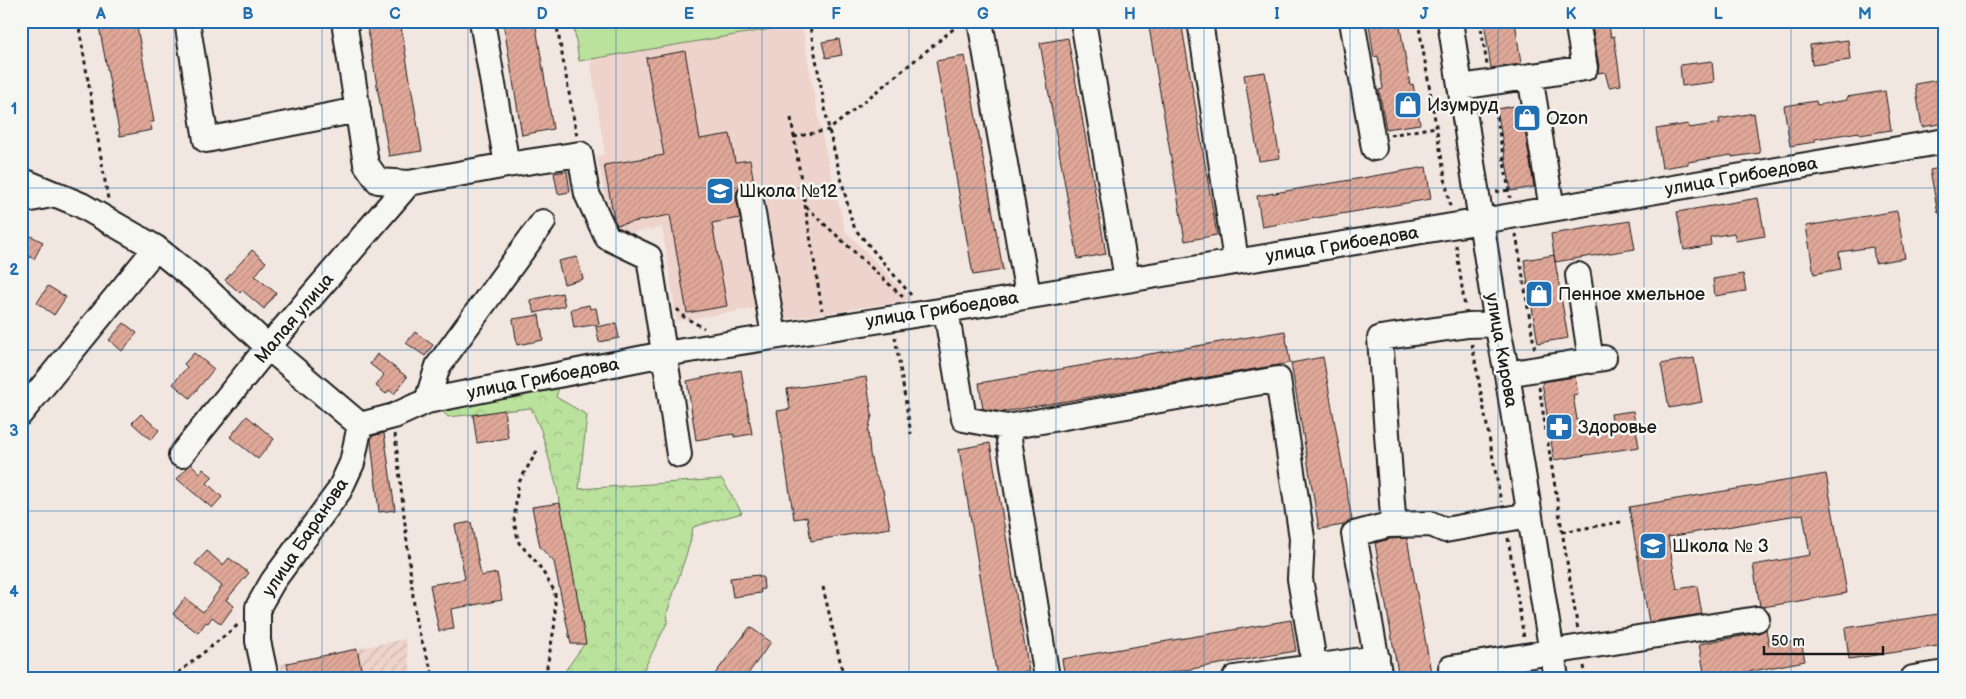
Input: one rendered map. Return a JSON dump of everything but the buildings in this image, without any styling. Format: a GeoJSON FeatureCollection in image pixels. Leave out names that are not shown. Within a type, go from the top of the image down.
{"type":"FeatureCollection","features":[{"type":"Feature","properties":{"kind":"street"},"geometry":{"type":"LineString","coordinates":[[187,21],[206,140],[358,110]]}},
{"type":"Feature","properties":{"kind":"street"},"geometry":{"type":"LineString","coordinates":[[344,21],[366,164],[378,181],[409,183],[580,154],[587,194],[607,237],[648,258],[678,455]]}},
{"type":"Feature","properties":{"kind":"street"},"geometry":{"type":"LineString","coordinates":[[482,21],[507,165]]}},
{"type":"Feature","properties":{"kind":"street"},"geometry":{"type":"LineString","coordinates":[[980,21],[1028,295]]}},
{"type":"Feature","properties":{"kind":"street"},"geometry":{"type":"LineString","coordinates":[[1083,21],[1127,279]]}},
{"type":"Feature","properties":{"kind":"street"},"geometry":{"type":"LineString","coordinates":[[1200,21],[1236,261]]}},
{"type":"Feature","properties":{"kind":"street"},"geometry":{"type":"LineString","coordinates":[[1352,21],[1374,143]]}},
{"type":"Feature","properties":{"kind":"street","name":"улица Кирова"},"geometry":{"type":"LineString","coordinates":[[1450,21],[1497,324],[1507,374],[1556,678]]}},
{"type":"Feature","properties":{"kind":"street"},"geometry":{"type":"LineString","coordinates":[[1461,87],[1585,68],[1577,21]]}},
{"type":"Feature","properties":{"kind":"street"},"geometry":{"type":"LineString","coordinates":[[1530,76],[1552,209]]}},
{"type":"Feature","properties":{"kind":"street","name":"улица Грибоедова"},"geometry":{"type":"LineString","coordinates":[[360,425],[394,416],[427,401],[664,354],[774,336],[913,305],[946,310],[1482,221],[1945,141]]}},
{"type":"Feature","properties":{"kind":"street"},"geometry":{"type":"LineString","coordinates":[[21,180],[56,194],[112,222],[156,248],[203,286],[268,347],[360,425]]}},
{"type":"Feature","properties":{"kind":"street","name":"Малая улица"},"geometry":{"type":"LineString","coordinates":[[181,455],[268,347],[409,183]]}},
{"type":"Feature","properties":{"kind":"street"},"geometry":{"type":"LineString","coordinates":[[21,201],[56,194]]}},
{"type":"Feature","properties":{"kind":"street"},"geometry":{"type":"LineString","coordinates":[[750,196],[774,336]]}},
{"type":"Feature","properties":{"kind":"street"},"geometry":{"type":"LineString","coordinates":[[427,401],[438,366],[542,222]]}},
{"type":"Feature","properties":{"kind":"street"},"geometry":{"type":"LineString","coordinates":[[21,413],[156,248]]}},
{"type":"Feature","properties":{"kind":"street"},"geometry":{"type":"LineString","coordinates":[[1507,374],[1597,359],[1578,275]]}},
{"type":"Feature","properties":{"kind":"street"},"geometry":{"type":"LineString","coordinates":[[946,310],[964,419],[1008,427],[1278,379],[1302,538],[1300,579],[1312,650],[1312,673]]}},
{"type":"Feature","properties":{"kind":"street"},"geometry":{"type":"LineString","coordinates":[[1388,525],[1392,516],[1380,338],[1468,325],[1497,324]]}},
{"type":"Feature","properties":{"kind":"street","name":"улица Баранова"},"geometry":{"type":"LineString","coordinates":[[266,678],[258,641],[258,607],[273,581],[339,491],[352,463],[360,425]]}},
{"type":"Feature","properties":{"kind":"street"},"geometry":{"type":"LineString","coordinates":[[1008,427],[1047,678]]}},
{"type":"Feature","properties":{"kind":"street"},"geometry":{"type":"LineString","coordinates":[[1235,678],[1379,668],[1354,534],[1388,525],[1431,524],[1445,530],[1529,514]]}},
{"type":"Feature","properties":{"kind":"street"},"geometry":{"type":"LineString","coordinates":[[1449,675],[1527,656],[1756,619]]}},
{"type":"Feature","properties":{"kind":"street"},"geometry":{"type":"LineString","coordinates":[[1913,678],[1945,673]]}},
{"type":"Feature","properties":{"kind":"path"},"geometry":{"type":"LineString","coordinates":[[78,21],[112,222]]}},
{"type":"Feature","properties":{"kind":"path"},"geometry":{"type":"LineString","coordinates":[[556,21],[580,154]]}},
{"type":"Feature","properties":{"kind":"path"},"geometry":{"type":"LineString","coordinates":[[809,21],[829,130],[855,229],[913,305]]}},
{"type":"Feature","properties":{"kind":"path"},"geometry":{"type":"LineString","coordinates":[[794,137],[829,130],[962,21]]}},
{"type":"Feature","properties":{"kind":"path"},"geometry":{"type":"LineString","coordinates":[[1418,21],[1468,325],[1527,656]]}},
{"type":"Feature","properties":{"kind":"path"},"geometry":{"type":"LineString","coordinates":[[791,118],[822,313]]}},
{"type":"Feature","properties":{"kind":"path"},"geometry":{"type":"LineString","coordinates":[[1374,143],[1436,127]]}},
{"type":"Feature","properties":{"kind":"path"},"geometry":{"type":"LineString","coordinates":[[1500,192],[1509,190]]}},
{"type":"Feature","properties":{"kind":"path"},"geometry":{"type":"LineString","coordinates":[[1449,201],[1455,200]]}},
{"type":"Feature","properties":{"kind":"path"},"geometry":{"type":"LineString","coordinates":[[805,207],[913,305]]}},
{"type":"Feature","properties":{"kind":"path"},"geometry":{"type":"LineString","coordinates":[[894,329],[911,434]]}},
{"type":"Feature","properties":{"kind":"path"},"geometry":{"type":"LineString","coordinates":[[394,416],[416,623],[434,678]]}},
{"type":"Feature","properties":{"kind":"path"},"geometry":{"type":"LineString","coordinates":[[537,451],[518,484],[514,522],[519,543],[538,564],[555,592],[555,623],[545,678]]}},
{"type":"Feature","properties":{"kind":"path"},"geometry":{"type":"LineString","coordinates":[[1562,532],[1621,522]]}},
{"type":"Feature","properties":{"kind":"path"},"geometry":{"type":"LineString","coordinates":[[823,586],[844,678]]}},
{"type":"Feature","properties":{"kind":"path"},"geometry":{"type":"LineString","coordinates":[[172,678],[258,607]]}},
{"type":"Feature","properties":{"kind":"shaded area","name":"Школа №12"},"geometry":{"type":"Polygon","coordinates":[[[573,21],[801,21],[821,132],[845,230],[912,300],[760,323],[757,308],[677,321],[662,227],[617,235],[611,225],[597,157],[605,154],[590,59],[579,61],[573,21]]]}},
{"type":"Feature","properties":{"kind":"shaded area"},"geometry":{"type":"Polygon","coordinates":[[[405,639],[412,678],[283,678],[280,664],[405,639]]]}},
{"type":"Feature","properties":{"kind":"green space"},"geometry":{"type":"Polygon","coordinates":[[[573,21],[801,21],[801,24],[579,61],[573,21]]]}},
{"type":"Feature","properties":{"kind":"green space"},"geometry":{"type":"Polygon","coordinates":[[[560,384],[556,397],[587,415],[579,489],[722,479],[742,513],[693,527],[690,543],[667,613],[668,621],[638,678],[560,678],[585,643],[557,488],[541,430],[531,408],[448,417],[438,407],[560,384]]]}},
{"type":"Feature","properties":{"kind":"place","name":"Изумруд"},"geometry":{"type":"Point","coordinates":[1408,105]}},
{"type":"Feature","properties":{"kind":"place","name":"Ozon"},"geometry":{"type":"Point","coordinates":[1527,118]}},
{"type":"Feature","properties":{"kind":"place","name":"Школа №12"},"geometry":{"type":"Point","coordinates":[720,191]}},
{"type":"Feature","properties":{"kind":"place","name":"Пенное хмельное"},"geometry":{"type":"Point","coordinates":[1539,294]}},
{"type":"Feature","properties":{"kind":"place","name":"Здоровье"},"geometry":{"type":"Point","coordinates":[1559,427]}},
{"type":"Feature","properties":{"kind":"place","name":"Школа № 3"},"geometry":{"type":"Point","coordinates":[1653,546]}}]}
